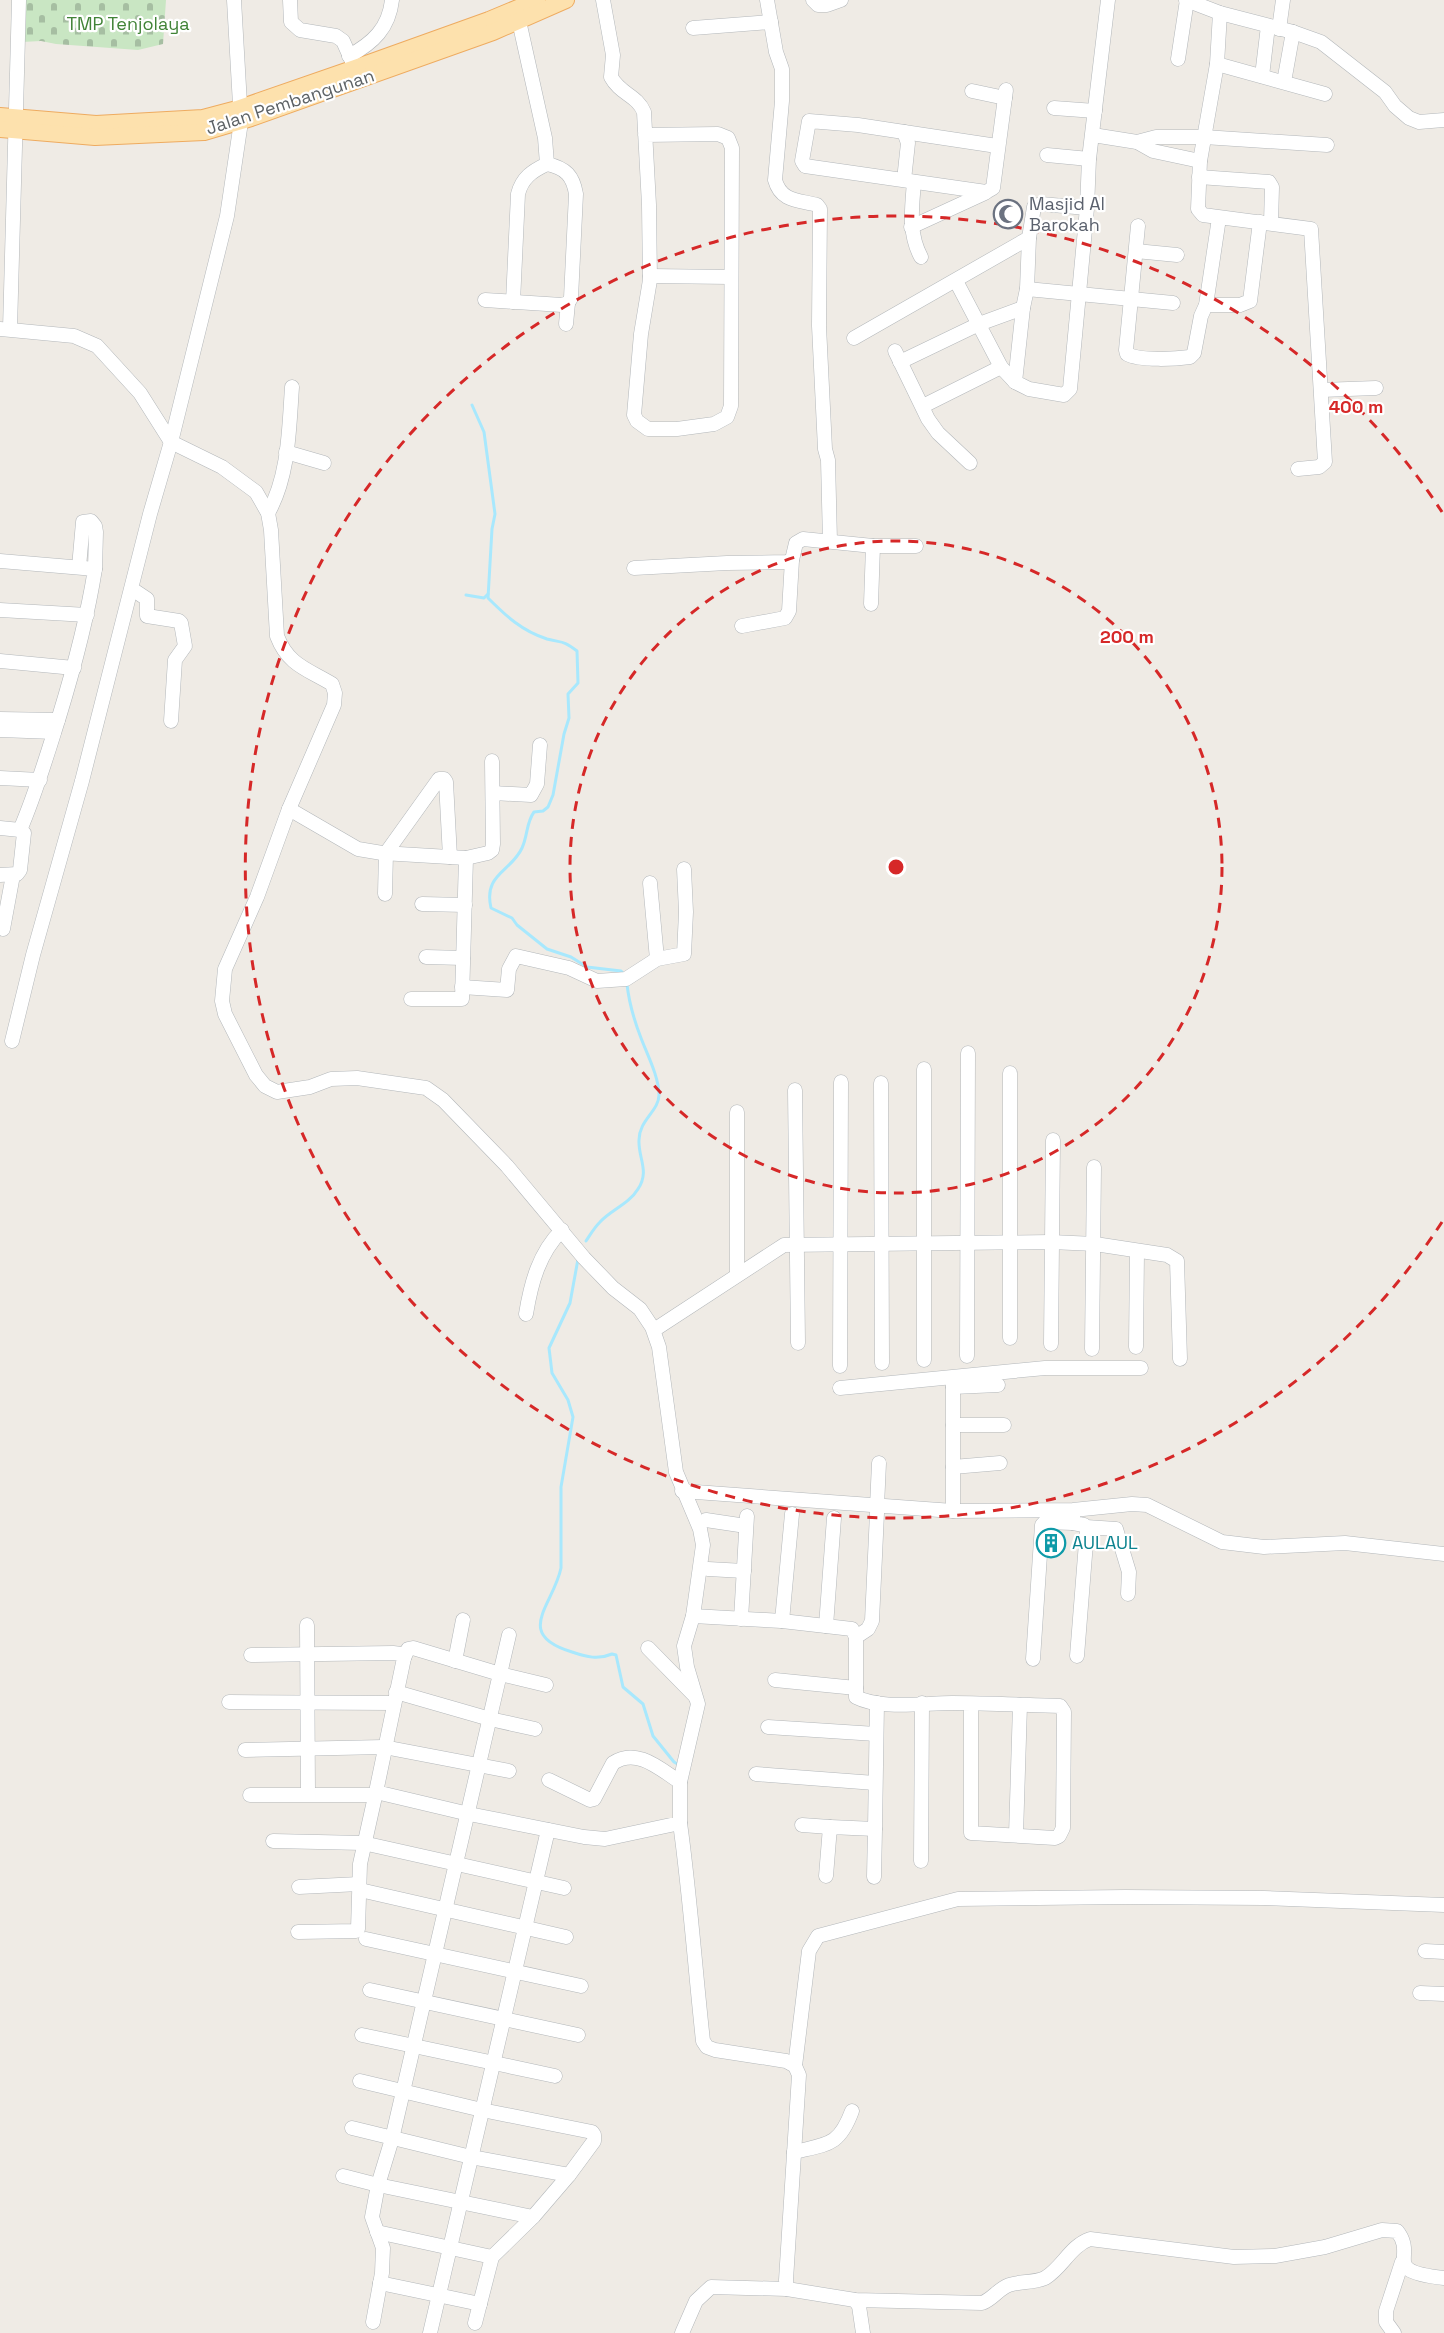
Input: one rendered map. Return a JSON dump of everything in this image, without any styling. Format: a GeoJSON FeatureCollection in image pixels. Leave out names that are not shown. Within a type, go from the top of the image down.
{"type":"FeatureCollection","features":[{"type":"Feature","properties":{"kind":"main road","name":"Jalan Pembangunan"},"geometry":{"type":"LineString","coordinates":[[241,115],[493,32],[537,0]]}},
{"type":"Feature","properties":{"kind":"main road","name":"Jalan Pembangunan"},"geometry":{"type":"LineString","coordinates":[[8,123],[95,137],[204,132],[352,62],[489,20],[518,15],[566,0]]}},
{"type":"Feature","properties":{"kind":"street"},"geometry":{"type":"LineString","coordinates":[[20,0],[8,123],[5,329],[74,336],[97,346],[140,393],[171,441],[222,466],[256,492],[268,513],[272,539],[277,636],[283,652],[294,662],[332,684],[335,693],[334,705],[290,809],[257,897],[225,969],[222,1001],[225,1014],[256,1075],[265,1086],[277,1092],[310,1087],[331,1080],[357,1078],[426,1088],[443,1100],[472,1128],[584,1258],[613,1288],[640,1309],[654,1330],[676,1472],[682,1491],[700,1529],[702,1545],[693,1616],[684,1646],[687,1667],[698,1704],[680,1782],[680,1823],[689,1888],[693,1952],[703,2041],[707,2047],[715,2050],[786,2061],[795,2066]]}},
{"type":"Feature","properties":{"kind":"street"},"geometry":{"type":"LineString","coordinates":[[12,1041],[171,441],[227,216],[241,115],[234,0]]}},
{"type":"Feature","properties":{"kind":"street"},"geometry":{"type":"LineString","coordinates":[[290,0],[291,22],[300,30],[336,36],[343,41],[352,62],[384,27],[391,10],[392,0]]}},
{"type":"Feature","properties":{"kind":"street"},"geometry":{"type":"LineString","coordinates":[[603,0],[613,55],[611,77],[620,90],[641,106],[645,135],[650,276],[641,334],[634,415],[637,421],[648,429],[677,429],[714,424],[727,417],[731,406],[732,148],[728,138],[718,134],[645,135]]}},
{"type":"Feature","properties":{"kind":"street"},"geometry":{"type":"LineString","coordinates":[[767,0],[776,52],[782,69],[782,101],[775,180],[780,193],[789,199],[817,205],[820,209],[819,326],[825,449],[828,460],[830,541]]}},
{"type":"Feature","properties":{"kind":"street"},"geometry":{"type":"LineString","coordinates":[[813,0],[818,5],[827,5],[841,0]]}},
{"type":"Feature","properties":{"kind":"street"},"geometry":{"type":"LineString","coordinates":[[956,281],[1001,367],[1015,382],[1029,389],[1064,395],[1068,393],[1087,208],[1089,159],[1108,0]]}},
{"type":"Feature","properties":{"kind":"street"},"geometry":{"type":"LineString","coordinates":[[1178,59],[1187,0],[1220,13],[1321,42],[1385,92],[1395,106],[1409,118],[1419,122],[1444,120]]}},
{"type":"Feature","properties":{"kind":"street"},"geometry":{"type":"LineString","coordinates":[[1283,0],[1280,29],[1284,82]]}},
{"type":"Feature","properties":{"kind":"street"},"geometry":{"type":"LineString","coordinates":[[1220,13],[1216,64],[1200,161],[1198,209],[1203,215],[1219,218],[1311,229],[1325,462],[1319,467],[1298,469]]}},
{"type":"Feature","properties":{"kind":"street"},"geometry":{"type":"LineString","coordinates":[[518,15],[545,138],[547,164]]}},
{"type":"Feature","properties":{"kind":"street"},"geometry":{"type":"LineString","coordinates":[[693,28],[771,22]]}},
{"type":"Feature","properties":{"kind":"street"},"geometry":{"type":"LineString","coordinates":[[1262,76],[1280,29]]}},
{"type":"Feature","properties":{"kind":"street"},"geometry":{"type":"LineString","coordinates":[[1216,64],[1325,94]]}},
{"type":"Feature","properties":{"kind":"street"},"geometry":{"type":"LineString","coordinates":[[911,227],[993,188],[1005,94],[972,91]]}},
{"type":"Feature","properties":{"kind":"street"},"geometry":{"type":"LineString","coordinates":[[1054,108],[1095,111]]}},
{"type":"Feature","properties":{"kind":"street"},"geometry":{"type":"LineString","coordinates":[[986,192],[806,166],[802,163],[802,156],[808,123],[812,120],[997,146]]}},
{"type":"Feature","properties":{"kind":"street"},"geometry":{"type":"LineString","coordinates":[[904,132],[909,143],[913,243],[921,257]]}},
{"type":"Feature","properties":{"kind":"street"},"geometry":{"type":"LineString","coordinates":[[1093,135],[1137,142],[1153,151],[1200,161]]}},
{"type":"Feature","properties":{"kind":"street"},"geometry":{"type":"LineString","coordinates":[[1137,142],[1156,136],[1327,145]]}},
{"type":"Feature","properties":{"kind":"street"},"geometry":{"type":"LineString","coordinates":[[778,151],[802,156]]}},
{"type":"Feature","properties":{"kind":"street"},"geometry":{"type":"LineString","coordinates":[[1047,155],[1089,159]]}},
{"type":"Feature","properties":{"kind":"street"},"geometry":{"type":"LineString","coordinates":[[513,302],[518,194],[521,183],[533,171],[547,164],[559,166],[574,180],[576,194],[573,280],[566,324]]}},
{"type":"Feature","properties":{"kind":"street"},"geometry":{"type":"LineString","coordinates":[[1199,177],[1269,182],[1273,191],[1250,301],[1240,305],[1206,305]]}},
{"type":"Feature","properties":{"kind":"street"},"geometry":{"type":"LineString","coordinates":[[1015,382],[1027,289],[1029,238],[1034,207],[1036,205],[1087,208]]}},
{"type":"Feature","properties":{"kind":"street"},"geometry":{"type":"LineString","coordinates":[[1138,226],[1127,354],[1135,357],[1190,357],[1194,353],[1201,316],[1206,305],[1219,218]]}},
{"type":"Feature","properties":{"kind":"street"},"geometry":{"type":"LineString","coordinates":[[854,338],[1029,238]]}},
{"type":"Feature","properties":{"kind":"street"},"geometry":{"type":"LineString","coordinates":[[1136,251],[1177,255]]}},
{"type":"Feature","properties":{"kind":"street"},"geometry":{"type":"LineString","coordinates":[[650,276],[732,277]]}},
{"type":"Feature","properties":{"kind":"street"},"geometry":{"type":"LineString","coordinates":[[1027,289],[1131,297],[1173,303]]}},
{"type":"Feature","properties":{"kind":"street"},"geometry":{"type":"LineString","coordinates":[[485,300],[562,305],[568,303]]}},
{"type":"Feature","properties":{"kind":"street"},"geometry":{"type":"LineString","coordinates":[[970,463],[938,433],[897,357],[1023,308]]}},
{"type":"Feature","properties":{"kind":"street"},"geometry":{"type":"LineString","coordinates":[[922,406],[1001,367]]}},
{"type":"Feature","properties":{"kind":"street"},"geometry":{"type":"LineString","coordinates":[[268,513],[277,497],[286,452],[292,387]]}},
{"type":"Feature","properties":{"kind":"street"},"geometry":{"type":"LineString","coordinates":[[1321,390],[1376,388]]}},
{"type":"Feature","properties":{"kind":"street"},"geometry":{"type":"LineString","coordinates":[[286,452],[324,463]]}},
{"type":"Feature","properties":{"kind":"street"},"geometry":{"type":"LineString","coordinates":[[20,830],[40,780],[74,668],[87,615],[95,569],[96,532],[91,521],[83,522],[79,567]]}},
{"type":"Feature","properties":{"kind":"street"},"geometry":{"type":"LineString","coordinates":[[742,626],[785,618],[789,611],[792,560],[799,540],[816,539],[873,546],[916,546]]}},
{"type":"Feature","properties":{"kind":"street"},"geometry":{"type":"LineString","coordinates":[[871,604],[873,546]]}},
{"type":"Feature","properties":{"kind":"street"},"geometry":{"type":"LineString","coordinates":[[634,568],[792,560]]}},
{"type":"Feature","properties":{"kind":"street"},"geometry":{"type":"LineString","coordinates":[[0,561],[95,569]]}},
{"type":"Feature","properties":{"kind":"street"},"geometry":{"type":"LineString","coordinates":[[132,589],[147,599],[147,616],[181,623],[185,646],[175,660],[171,721]]}},
{"type":"Feature","properties":{"kind":"street"},"geometry":{"type":"LineString","coordinates":[[0,610],[87,615]]}},
{"type":"Feature","properties":{"kind":"street"},"geometry":{"type":"LineString","coordinates":[[0,661],[74,668]]}},
{"type":"Feature","properties":{"kind":"street"},"geometry":{"type":"LineString","coordinates":[[0,719],[56,726]]}},
{"type":"Feature","properties":{"kind":"street"},"geometry":{"type":"LineString","coordinates":[[0,730],[56,726]]}},
{"type":"Feature","properties":{"kind":"street"},"geometry":{"type":"LineString","coordinates":[[493,793],[531,795],[537,784],[540,745]]}},
{"type":"Feature","properties":{"kind":"street"},"geometry":{"type":"LineString","coordinates":[[290,809],[358,849],[466,858],[488,853],[492,850],[492,761]]}},
{"type":"Feature","properties":{"kind":"street"},"geometry":{"type":"LineString","coordinates":[[0,778],[40,780]]}},
{"type":"Feature","properties":{"kind":"street"},"geometry":{"type":"LineString","coordinates":[[385,894],[386,853],[439,779],[444,779],[446,782],[450,857]]}},
{"type":"Feature","properties":{"kind":"street"},"geometry":{"type":"LineString","coordinates":[[0,828],[20,830],[24,833],[20,870],[6,875],[3,929]]}},
{"type":"Feature","properties":{"kind":"street"},"geometry":{"type":"LineString","coordinates":[[411,999],[462,999],[466,858]]}},
{"type":"Feature","properties":{"kind":"street"},"geometry":{"type":"LineString","coordinates":[[462,987],[507,990],[509,969],[516,957],[569,968],[597,981],[626,979],[657,959],[684,954],[686,912],[684,869]]}},
{"type":"Feature","properties":{"kind":"street"},"geometry":{"type":"LineString","coordinates":[[650,883],[657,959]]}},
{"type":"Feature","properties":{"kind":"street"},"geometry":{"type":"LineString","coordinates":[[422,904],[465,905]]}},
{"type":"Feature","properties":{"kind":"street"},"geometry":{"type":"LineString","coordinates":[[426,957],[463,958]]}},
{"type":"Feature","properties":{"kind":"street"},"geometry":{"type":"LineString","coordinates":[[967,1356],[968,1053]]}},
{"type":"Feature","properties":{"kind":"street"},"geometry":{"type":"LineString","coordinates":[[924,1069],[926,1244],[924,1360]]}},
{"type":"Feature","properties":{"kind":"street"},"geometry":{"type":"LineString","coordinates":[[1010,1073],[1010,1338]]}},
{"type":"Feature","properties":{"kind":"street"},"geometry":{"type":"LineString","coordinates":[[840,1366],[841,1082]]}},
{"type":"Feature","properties":{"kind":"street"},"geometry":{"type":"LineString","coordinates":[[881,1083],[882,1363]]}},
{"type":"Feature","properties":{"kind":"street"},"geometry":{"type":"LineString","coordinates":[[795,1090],[798,1343]]}},
{"type":"Feature","properties":{"kind":"street"},"geometry":{"type":"LineString","coordinates":[[737,1112],[737,1275]]}},
{"type":"Feature","properties":{"kind":"street"},"geometry":{"type":"LineString","coordinates":[[1051,1344],[1053,1140]]}},
{"type":"Feature","properties":{"kind":"street"},"geometry":{"type":"LineString","coordinates":[[1092,1349],[1095,1244],[1094,1167]]}},
{"type":"Feature","properties":{"kind":"street"},"geometry":{"type":"LineString","coordinates":[[525,1314],[542,1256],[550,1242],[562,1230]]}},
{"type":"Feature","properties":{"kind":"street"},"geometry":{"type":"LineString","coordinates":[[654,1330],[784,1245],[1052,1242],[1095,1244],[1167,1255],[1178,1262],[1180,1359]]}},
{"type":"Feature","properties":{"kind":"street"},"geometry":{"type":"LineString","coordinates":[[1136,1347],[1137,1252]]}},
{"type":"Feature","properties":{"kind":"street"},"geometry":{"type":"LineString","coordinates":[[840,1388],[953,1382],[1045,1368],[1141,1368]]}},
{"type":"Feature","properties":{"kind":"street"},"geometry":{"type":"LineString","coordinates":[[953,1382],[998,1385]]}},
{"type":"Feature","properties":{"kind":"street"},"geometry":{"type":"LineString","coordinates":[[953,1382],[953,1511]]}},
{"type":"Feature","properties":{"kind":"street"},"geometry":{"type":"LineString","coordinates":[[953,1425],[1004,1425]]}},
{"type":"Feature","properties":{"kind":"street"},"geometry":{"type":"LineString","coordinates":[[856,1637],[868,1629],[872,1621],[879,1463]]}},
{"type":"Feature","properties":{"kind":"street"},"geometry":{"type":"LineString","coordinates":[[953,1467],[1000,1463]]}},
{"type":"Feature","properties":{"kind":"street"},"geometry":{"type":"LineString","coordinates":[[682,1491],[877,1510],[953,1511],[1077,1520],[1116,1529],[1129,1572],[1128,1594]]}},
{"type":"Feature","properties":{"kind":"street"},"geometry":{"type":"LineString","coordinates":[[1033,1659],[1042,1525],[1046,1522],[1077,1520],[1132,1504],[1147,1505],[1222,1542],[1264,1547],[1345,1543],[1444,1554]]}},
{"type":"Feature","properties":{"kind":"street"},"geometry":{"type":"LineString","coordinates":[[782,1621],[792,1514]]}},
{"type":"Feature","properties":{"kind":"street"},"geometry":{"type":"LineString","coordinates":[[826,1626],[834,1518]]}},
{"type":"Feature","properties":{"kind":"street"},"geometry":{"type":"LineString","coordinates":[[706,1520],[746,1521],[741,1619]]}},
{"type":"Feature","properties":{"kind":"street"},"geometry":{"type":"LineString","coordinates":[[1077,1520],[1077,1656]]}},
{"type":"Feature","properties":{"kind":"street"},"geometry":{"type":"LineString","coordinates":[[708,1569],[744,1571]]}},
{"type":"Feature","properties":{"kind":"street"},"geometry":{"type":"LineString","coordinates":[[693,1616],[782,1621],[852,1629],[856,1637],[856,1697],[865,1701],[1060,1706],[1064,1712],[1064,1828],[1059,1836],[1055,1838],[970,1832],[971,1704]]}},
{"type":"Feature","properties":{"kind":"street"},"geometry":{"type":"LineString","coordinates":[[455,1661],[463,1620]]}},
{"type":"Feature","properties":{"kind":"street"},"geometry":{"type":"LineString","coordinates":[[307,1625],[308,1794]]}},
{"type":"Feature","properties":{"kind":"street"},"geometry":{"type":"LineString","coordinates":[[373,2322],[383,2248],[372,2217],[378,2185],[392,2139],[436,1956],[509,1635]]}},
{"type":"Feature","properties":{"kind":"street"},"geometry":{"type":"LineString","coordinates":[[298,1932],[356,1931],[359,1924],[359,1887],[363,1843],[404,1658],[408,1649],[413,1648],[546,1685]]}},
{"type":"Feature","properties":{"kind":"street"},"geometry":{"type":"LineString","coordinates":[[648,1648],[697,1698]]}},
{"type":"Feature","properties":{"kind":"street"},"geometry":{"type":"LineString","coordinates":[[251,1655],[393,1653],[400,1654],[404,1658]]}},
{"type":"Feature","properties":{"kind":"street"},"geometry":{"type":"LineString","coordinates":[[775,1680],[856,1688]]}},
{"type":"Feature","properties":{"kind":"street"},"geometry":{"type":"LineString","coordinates":[[229,1702],[395,1697],[535,1729]]}},
{"type":"Feature","properties":{"kind":"street"},"geometry":{"type":"LineString","coordinates":[[874,1877],[877,1703]]}},
{"type":"Feature","properties":{"kind":"street"},"geometry":{"type":"LineString","coordinates":[[921,1861],[922,1703]]}},
{"type":"Feature","properties":{"kind":"street"},"geometry":{"type":"LineString","coordinates":[[1016,1835],[1020,1705]]}},
{"type":"Feature","properties":{"kind":"street"},"geometry":{"type":"LineString","coordinates":[[768,1727],[876,1734]]}},
{"type":"Feature","properties":{"kind":"street"},"geometry":{"type":"LineString","coordinates":[[245,1750],[384,1747],[510,1771]]}},
{"type":"Feature","properties":{"kind":"street"},"geometry":{"type":"LineString","coordinates":[[549,1780],[590,1800],[594,1799],[613,1763],[629,1757],[645,1759],[680,1782]]}},
{"type":"Feature","properties":{"kind":"street"},"geometry":{"type":"LineString","coordinates":[[756,1774],[875,1783]]}},
{"type":"Feature","properties":{"kind":"street"},"geometry":{"type":"LineString","coordinates":[[250,1795],[375,1793],[548,1830],[605,1839],[680,1823]]}},
{"type":"Feature","properties":{"kind":"street"},"geometry":{"type":"LineString","coordinates":[[802,1825],[875,1829]]}},
{"type":"Feature","properties":{"kind":"street"},"geometry":{"type":"LineString","coordinates":[[826,1876],[830,1827]]}},
{"type":"Feature","properties":{"kind":"street"},"geometry":{"type":"LineString","coordinates":[[430,2333],[548,1830]]}},
{"type":"Feature","properties":{"kind":"street"},"geometry":{"type":"LineString","coordinates":[[273,1841],[363,1843],[564,1888]]}},
{"type":"Feature","properties":{"kind":"street"},"geometry":{"type":"LineString","coordinates":[[299,1887],[359,1887],[446,1910],[566,1937]]}},
{"type":"Feature","properties":{"kind":"street"},"geometry":{"type":"LineString","coordinates":[[787,2289],[799,2075],[795,2066],[809,1951],[818,1936],[958,1899],[1264,1898],[1444,1905]]}},
{"type":"Feature","properties":{"kind":"street"},"geometry":{"type":"LineString","coordinates":[[366,1939],[581,1986]]}},
{"type":"Feature","properties":{"kind":"street"},"geometry":{"type":"LineString","coordinates":[[1425,1951],[1444,1952]]}},
{"type":"Feature","properties":{"kind":"street"},"geometry":{"type":"LineString","coordinates":[[370,1990],[578,2035]]}},
{"type":"Feature","properties":{"kind":"street"},"geometry":{"type":"LineString","coordinates":[[1420,1993],[1444,1994]]}},
{"type":"Feature","properties":{"kind":"street"},"geometry":{"type":"LineString","coordinates":[[362,2035],[555,2076]]}},
{"type":"Feature","properties":{"kind":"street"},"geometry":{"type":"LineString","coordinates":[[360,2081],[482,2110],[592,2132],[596,2138],[532,2217],[492,2257],[475,2323]]}},
{"type":"Feature","properties":{"kind":"street"},"geometry":{"type":"LineString","coordinates":[[794,2152],[831,2143],[845,2129],[852,2110]]}},
{"type":"Feature","properties":{"kind":"street"},"geometry":{"type":"LineString","coordinates":[[352,2128],[471,2157],[568,2175]]}},
{"type":"Feature","properties":{"kind":"street"},"geometry":{"type":"LineString","coordinates":[[343,2176],[532,2217]]}},
{"type":"Feature","properties":{"kind":"street"},"geometry":{"type":"LineString","coordinates":[[682,2333],[696,2301],[711,2287],[787,2289],[855,2300],[982,2303],[993,2299],[1005,2286],[1044,2279],[1058,2268],[1080,2242],[1090,2239],[1234,2257],[1275,2256],[1325,2247],[1382,2230],[1397,2231],[1401,2236],[1402,2262],[1386,2311],[1386,2322],[1394,2333]]}},
{"type":"Feature","properties":{"kind":"street"},"geometry":{"type":"LineString","coordinates":[[377,2232],[492,2257]]}},
{"type":"Feature","properties":{"kind":"street"},"geometry":{"type":"LineString","coordinates":[[1402,2262],[1411,2272],[1444,2278]]}},
{"type":"Feature","properties":{"kind":"street"},"geometry":{"type":"LineString","coordinates":[[380,2283],[480,2304]]}},
{"type":"Feature","properties":{"kind":"street"},"geometry":{"type":"LineString","coordinates":[[855,2300],[859,2306],[863,2333]]}},
{"type":"Feature","properties":{"kind":"green space","name":"TMP Tenjolaya"},"geometry":{"type":"Polygon","coordinates":[[[24,0],[166,0],[163,44],[138,50],[41,41],[22,42],[24,0]]]}},
{"type":"Feature","properties":{"kind":"waterway"},"geometry":{"type":"LineString","coordinates":[[472,405],[484,432],[495,514],[488,598],[522,627],[538,636],[565,643],[577,651],[578,683],[568,694],[569,718],[553,795],[548,807],[543,811],[534,812],[522,848],[494,880],[490,897],[491,908],[512,918],[517,925],[547,949],[571,957],[587,967],[621,971],[624,975]]}},
{"type":"Feature","properties":{"kind":"waterway"},"geometry":{"type":"LineString","coordinates":[[466,595],[484,598],[488,594]]}},
{"type":"Feature","properties":{"kind":"waterway"},"geometry":{"type":"LineString","coordinates":[[586,1241],[600,1222],[630,1199],[638,1189],[643,1176],[639,1147],[640,1133],[656,1106],[659,1095],[657,1081],[634,1018],[627,984]]}},
{"type":"Feature","properties":{"kind":"waterway"},"geometry":{"type":"LineString","coordinates":[[578,1259],[570,1303],[549,1348],[552,1373],[568,1400],[573,1417],[561,1487],[561,1568],[541,1618],[540,1628],[544,1637],[554,1645],[572,1652],[592,1657],[616,1655],[623,1687],[643,1704],[653,1736],[674,1762],[681,1766]]}},
{"type":"Feature","properties":{"kind":"place","name":"Masjid Al Barokah"},"geometry":{"type":"Point","coordinates":[1008,214]}},
{"type":"Feature","properties":{"kind":"place","name":"AULAUL"},"geometry":{"type":"Point","coordinates":[1051,1543]}}]}
